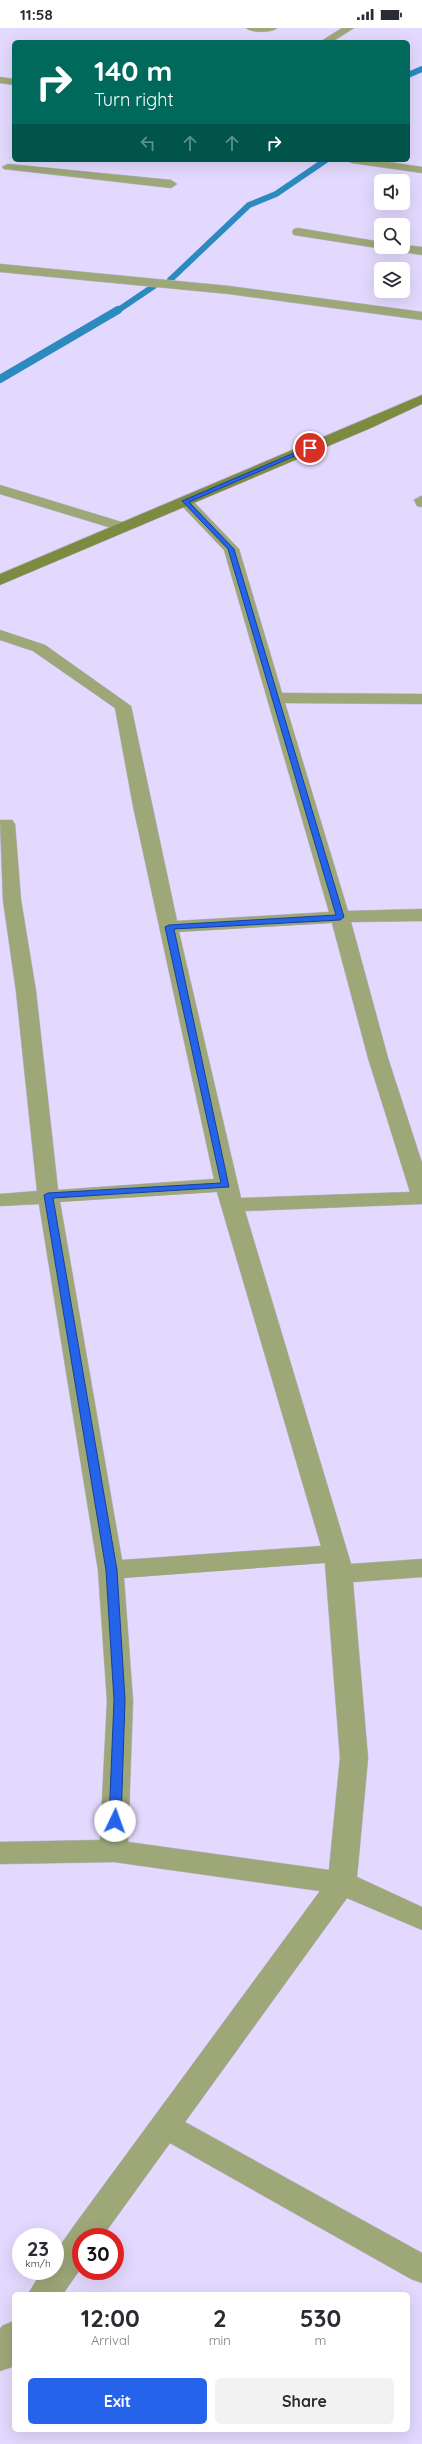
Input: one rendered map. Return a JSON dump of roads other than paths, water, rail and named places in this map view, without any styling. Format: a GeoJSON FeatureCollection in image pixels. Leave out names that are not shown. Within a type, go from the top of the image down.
{"type":"FeatureCollection","features":[{"type":"Feature","properties":{"kind":"street"},"geometry":{"type":"LineString","coordinates":[[251,28],[272,28]]}},
{"type":"Feature","properties":{"kind":"street"},"geometry":{"type":"LineString","coordinates":[[328,40],[349,28]]}},
{"type":"Feature","properties":{"kind":"street"},"geometry":{"type":"LineString","coordinates":[[0,80],[12,82]]}},
{"type":"Feature","properties":{"kind":"street"},"geometry":{"type":"LineString","coordinates":[[366,162],[422,170]]}},
{"type":"Feature","properties":{"kind":"street"},"geometry":{"type":"LineString","coordinates":[[7,166],[171,184]]}},
{"type":"Feature","properties":{"kind":"street"},"geometry":{"type":"LineString","coordinates":[[298,232],[374,245]]}},
{"type":"Feature","properties":{"kind":"street"},"geometry":{"type":"LineString","coordinates":[[410,250],[422,251]]}},
{"type":"Feature","properties":{"kind":"street"},"geometry":{"type":"LineString","coordinates":[[0,268],[229,290],[422,316]]}},
{"type":"Feature","properties":{"kind":"street"},"geometry":{"type":"LineString","coordinates":[[0,580],[366,425],[422,399]]}},
{"type":"Feature","properties":{"kind":"street"},"geometry":{"type":"LineString","coordinates":[[0,489],[123,527]]}},
{"type":"Feature","properties":{"kind":"street"},"geometry":{"type":"LineString","coordinates":[[0,1200],[48,1195],[422,1197],[378,1058],[340,917],[231,549],[185,501]]}},
{"type":"Feature","properties":{"kind":"street"},"geometry":{"type":"LineString","coordinates":[[0,635],[39,648],[123,706],[169,927],[229,1195],[338,1564],[354,1758],[342,1883],[164,2125],[90,2228]]}},
{"type":"Feature","properties":{"kind":"street"},"geometry":{"type":"LineString","coordinates":[[275,698],[422,699]]}},
{"type":"Feature","properties":{"kind":"street"},"geometry":{"type":"LineString","coordinates":[[6,824],[12,900],[26,991],[48,1195],[112,1570],[120,1700],[114,1851]]}},
{"type":"Feature","properties":{"kind":"street"},"geometry":{"type":"LineString","coordinates":[[169,927],[340,917],[422,915]]}},
{"type":"Feature","properties":{"kind":"street"},"geometry":{"type":"LineString","coordinates":[[112,1570],[338,1564],[422,1568]]}},
{"type":"Feature","properties":{"kind":"street"},"geometry":{"type":"LineString","coordinates":[[0,1853],[114,1851],[342,1883],[422,1920]]}},
{"type":"Feature","properties":{"kind":"street"},"geometry":{"type":"LineString","coordinates":[[164,2125],[422,2269]]}},
{"type":"Feature","properties":{"kind":"street"},"geometry":{"type":"LineString","coordinates":[[45,2292],[72,2255]]}},
{"type":"Feature","properties":{"kind":"street"},"geometry":{"type":"LineString","coordinates":[[0,2356],[12,2339]]}},
{"type":"Feature","properties":{"kind":"waterway"},"geometry":{"type":"LineString","coordinates":[[410,74],[422,69]]}},
{"type":"Feature","properties":{"kind":"waterway"},"geometry":{"type":"LineString","coordinates":[[170,280],[249,205],[276,194],[323,162]]}},
{"type":"Feature","properties":{"kind":"waterway"},"geometry":{"type":"LineString","coordinates":[[117,311],[154,286]]}},
{"type":"Feature","properties":{"kind":"waterway"},"geometry":{"type":"LineString","coordinates":[[0,379],[118,310]]}}]}
